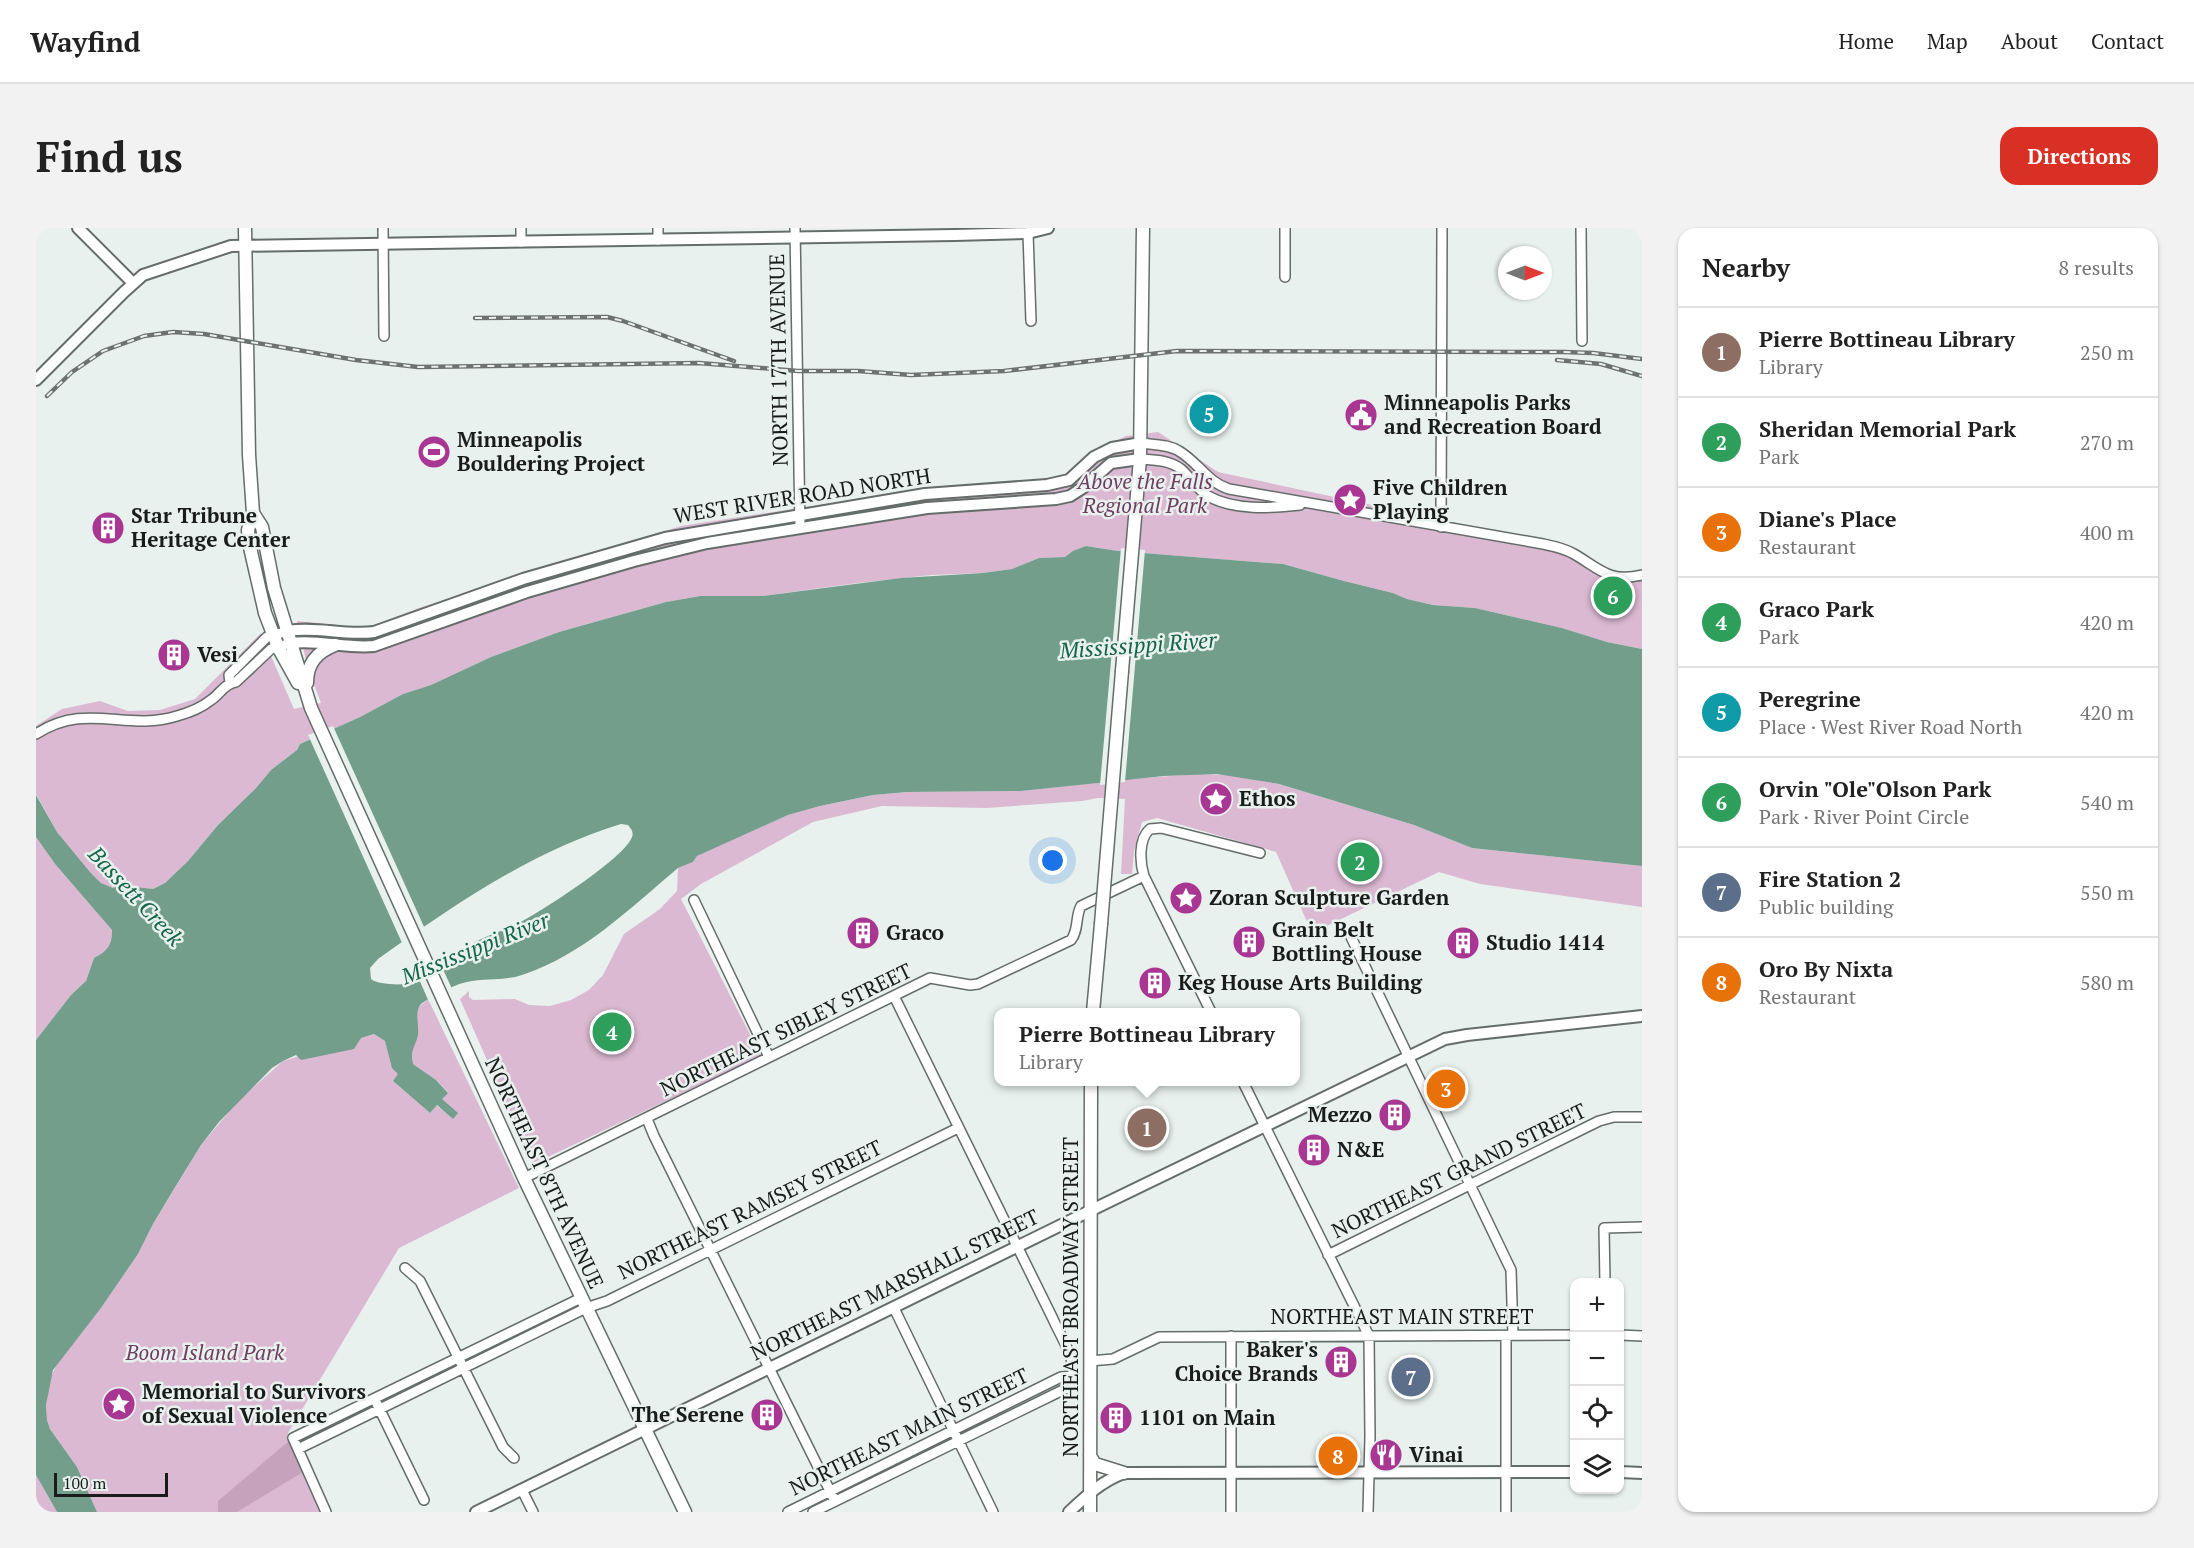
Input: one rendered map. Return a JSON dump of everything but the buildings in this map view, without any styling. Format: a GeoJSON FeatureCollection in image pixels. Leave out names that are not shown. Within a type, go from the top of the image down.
{"type":"FeatureCollection","features":[{"type":"Feature","properties":{"kind":"main road"},"geometry":{"type":"LineString","coordinates":[[245,228],[249,455],[253,513],[248,530],[251,558],[259,594],[273,635],[309,704]]}},
{"type":"Feature","properties":{"kind":"main road"},"geometry":{"type":"LineString","coordinates":[[1093,1008],[1140,459],[1143,228]]}},
{"type":"Feature","properties":{"kind":"main road"},"geometry":{"type":"LineString","coordinates":[[253,513],[262,527],[274,588],[309,704]]}},
{"type":"Feature","properties":{"kind":"main road"},"geometry":{"type":"LineString","coordinates":[[309,704],[307,673],[311,663],[324,649],[335,645]]}},
{"type":"Feature","properties":{"kind":"main road","name":"NORTHEAST 8TH AVENUE"},"geometry":{"type":"LineString","coordinates":[[309,704],[524,1178],[686,1512]]}},
{"type":"Feature","properties":{"kind":"main road","name":"NORTHEAST BROADWAY STREET"},"geometry":{"type":"LineString","coordinates":[[1090,1086],[1090,1512]]}},
{"type":"Feature","properties":{"kind":"main road"},"geometry":{"type":"LineString","coordinates":[[1090,1456],[1095,1464],[1124,1473]]}},
{"type":"Feature","properties":{"kind":"street"},"geometry":{"type":"LineString","coordinates":[[78,228],[133,283]]}},
{"type":"Feature","properties":{"kind":"street"},"geometry":{"type":"LineString","coordinates":[[383,228],[384,336]]}},
{"type":"Feature","properties":{"kind":"street"},"geometry":{"type":"LineString","coordinates":[[520,228],[521,242]]}},
{"type":"Feature","properties":{"kind":"street"},"geometry":{"type":"LineString","coordinates":[[658,228],[658,240]]}},
{"type":"Feature","properties":{"kind":"street"},"geometry":{"type":"LineString","coordinates":[[36,380],[143,275],[231,246],[658,240],[796,232],[1028,232],[1048,228]]}},
{"type":"Feature","properties":{"kind":"street"},"geometry":{"type":"LineString","coordinates":[[1285,228],[1285,277]]}},
{"type":"Feature","properties":{"kind":"street"},"geometry":{"type":"LineString","coordinates":[[1441,527],[1442,228]]}},
{"type":"Feature","properties":{"kind":"street"},"geometry":{"type":"LineString","coordinates":[[1581,228],[1582,341]]}},
{"type":"Feature","properties":{"kind":"street","name":"NORTH 17TH AVENUE"},"geometry":{"type":"LineString","coordinates":[[796,232],[800,528]]}},
{"type":"Feature","properties":{"kind":"street"},"geometry":{"type":"LineString","coordinates":[[1028,232],[1031,321]]}},
{"type":"Feature","properties":{"kind":"street","name":"WEST RIVER ROAD NORTH"},"geometry":{"type":"LineString","coordinates":[[289,637],[300,629],[357,635],[374,632],[523,579],[665,538],[925,494],[1047,485],[1069,480],[1094,457],[1112,448],[1141,443],[1167,446],[1179,451],[1217,485],[1230,489],[1550,546],[1579,557],[1609,576],[1629,578],[1642,574]]}},
{"type":"Feature","properties":{"kind":"street","name":"WEST RIVER ROAD NORTH"},"geometry":{"type":"LineString","coordinates":[[289,637],[302,642],[356,648],[374,646],[527,592],[687,548],[927,508],[1056,499],[1070,496],[1084,487],[1111,463],[1140,459],[1168,462],[1180,469],[1207,495],[1226,503],[1266,508],[1310,504]]}},
{"type":"Feature","properties":{"kind":"street"},"geometry":{"type":"LineString","coordinates":[[523,579],[527,592]]}},
{"type":"Feature","properties":{"kind":"street"},"geometry":{"type":"LineString","coordinates":[[420,616],[425,628]]}},
{"type":"Feature","properties":{"kind":"street"},"geometry":{"type":"LineString","coordinates":[[230,682],[229,675],[267,637],[273,635],[289,637]]}},
{"type":"Feature","properties":{"kind":"street"},"geometry":{"type":"LineString","coordinates":[[36,734],[60,722],[77,718],[141,721],[165,719],[188,712],[211,700],[230,682],[236,682],[271,649],[278,647],[289,637]]}},
{"type":"Feature","properties":{"kind":"street"},"geometry":{"type":"LineString","coordinates":[[1209,1008],[1144,876],[1141,867],[1144,838],[1146,832],[1155,828],[1260,853]]}},
{"type":"Feature","properties":{"kind":"street","name":"NORTHEAST SIBLEY STREET"},"geometry":{"type":"LineString","coordinates":[[524,1178],[930,978],[969,985],[978,984],[1071,940],[1081,906],[1144,876]]}},
{"type":"Feature","properties":{"kind":"street"},"geometry":{"type":"LineString","coordinates":[[694,900],[769,1057]]}},
{"type":"Feature","properties":{"kind":"street"},"geometry":{"type":"LineString","coordinates":[[1350,937],[1472,1184],[1511,1270],[1506,1512]]}},
{"type":"Feature","properties":{"kind":"street"},"geometry":{"type":"LineString","coordinates":[[894,996],[1070,1357],[1073,1376]]}},
{"type":"Feature","properties":{"kind":"street","name":"NORTHEAST MARSHALL STREET"},"geometry":{"type":"LineString","coordinates":[[476,1512],[1090,1210],[1409,1056],[1456,1036],[1642,1016]]}},
{"type":"Feature","properties":{"kind":"street"},"geometry":{"type":"LineString","coordinates":[[1245,1086],[1369,1336],[1368,1512]]}},
{"type":"Feature","properties":{"kind":"street","name":"NORTHEAST GRAND STREET"},"geometry":{"type":"LineString","coordinates":[[1328,1255],[1599,1121],[1614,1117],[1642,1117]]}},
{"type":"Feature","properties":{"kind":"street"},"geometry":{"type":"LineString","coordinates":[[647,1119],[835,1501]]}},
{"type":"Feature","properties":{"kind":"street","name":"NORTHEAST RAMSEY STREET"},"geometry":{"type":"LineString","coordinates":[[583,1303],[463,1369],[298,1449],[293,1438],[458,1359],[583,1303],[607,1301],[958,1128]]}},
{"type":"Feature","properties":{"kind":"street"},"geometry":{"type":"LineString","coordinates":[[1605,1278],[1604,1228],[1642,1227]]}},
{"type":"Feature","properties":{"kind":"street"},"geometry":{"type":"LineString","coordinates":[[405,1268],[420,1281],[503,1448],[514,1458]]}},
{"type":"Feature","properties":{"kind":"street"},"geometry":{"type":"LineString","coordinates":[[894,1308],[993,1512]]}},
{"type":"Feature","properties":{"kind":"street","name":"NORTHEAST MAIN STREET"},"geometry":{"type":"LineString","coordinates":[[1090,1361],[1113,1359],[1159,1337],[1570,1335]]}},
{"type":"Feature","properties":{"kind":"street"},"geometry":{"type":"LineString","coordinates":[[1624,1335],[1642,1335]]}},
{"type":"Feature","properties":{"kind":"street"},"geometry":{"type":"LineString","coordinates":[[1231,1336],[1231,1512]]}},
{"type":"Feature","properties":{"kind":"street","name":"NORTHEAST MAIN STREET"},"geometry":{"type":"LineString","coordinates":[[788,1512],[1060,1377],[1073,1376]]}},
{"type":"Feature","properties":{"kind":"street","name":"NORTHEAST MAIN STREET"},"geometry":{"type":"LineString","coordinates":[[813,1512],[1067,1388],[1073,1376]]}},
{"type":"Feature","properties":{"kind":"street"},"geometry":{"type":"LineString","coordinates":[[374,1400],[424,1500]]}},
{"type":"Feature","properties":{"kind":"street"},"geometry":{"type":"LineString","coordinates":[[298,1449],[326,1512]]}},
{"type":"Feature","properties":{"kind":"street"},"geometry":{"type":"LineString","coordinates":[[1069,1512],[1090,1492],[1124,1473],[1570,1472]]}},
{"type":"Feature","properties":{"kind":"street"},"geometry":{"type":"LineString","coordinates":[[1624,1472],[1642,1473]]}},
{"type":"Feature","properties":{"kind":"street"},"geometry":{"type":"LineString","coordinates":[[522,1490],[533,1512]]}},
{"type":"Feature","properties":{"kind":"green space","name":"Above the Falls Regional Park"},"geometry":{"type":"Polygon","coordinates":[[[1158,432],[1218,472],[1577,549],[1590,559],[1585,568],[1599,576],[1619,583],[1642,581],[1642,649],[1475,608],[1433,605],[1407,599],[1393,593],[1283,564],[1118,551],[1086,546],[1065,557],[1039,558],[1012,569],[983,573],[931,575],[763,596],[700,596],[666,602],[559,632],[491,657],[431,685],[403,694],[360,717],[300,744],[297,750],[271,770],[218,825],[188,861],[165,883],[153,889],[120,885],[113,888],[101,883],[57,832],[36,794],[36,726],[62,709],[100,701],[128,711],[160,710],[195,699],[261,633],[294,709],[321,703],[308,669],[297,621],[367,628],[419,608],[681,526],[924,489],[1050,479],[1068,473],[1091,453],[1126,436],[1158,432]]]}},
{"type":"Feature","properties":{"kind":"green space"},"geometry":{"type":"Polygon","coordinates":[[[1201,774],[1232,775],[1279,784],[1414,825],[1472,848],[1642,866],[1642,907],[1480,884],[1439,872],[1312,933],[1276,852],[1157,818],[1142,822],[1134,851],[1132,874],[1121,874],[1125,799],[1098,798],[987,808],[882,806],[813,822],[701,884],[681,899],[761,1056],[533,1164],[460,999],[469,991],[469,997],[473,1000],[515,999],[529,1005],[550,1006],[571,1000],[589,990],[603,975],[624,934],[660,909],[677,891],[678,868],[693,862],[697,856],[708,850],[788,815],[873,795],[907,792],[1021,791],[1127,779],[1201,774]]]}},
{"type":"Feature","properties":{"kind":"green space"},"geometry":{"type":"Polygon","coordinates":[[[36,837],[55,864],[112,930],[110,944],[94,958],[86,981],[71,995],[36,1040],[36,837]]]}},
{"type":"Feature","properties":{"kind":"green space","name":"Boom Island Park"},"geometry":{"type":"Polygon","coordinates":[[[428,999],[519,1188],[399,1248],[288,1433],[321,1512],[97,1512],[77,1467],[50,1429],[47,1420],[49,1382],[57,1363],[101,1308],[138,1254],[153,1224],[201,1145],[238,1101],[283,1061],[374,1034],[385,1041],[399,1074],[393,1081],[430,1113],[436,1105],[453,1118],[457,1113],[441,1099],[448,1092],[436,1080],[413,1064],[412,1048],[417,1036],[417,1011],[428,999]]]}},
{"type":"Feature","properties":{"kind":"green space"},"geometry":{"type":"Polygon","coordinates":[[[36,1475],[57,1512],[36,1512],[36,1475]]]}},
{"type":"Feature","properties":{"kind":"shaded area"},"geometry":{"type":"Polygon","coordinates":[[[290,1440],[303,1472],[237,1512],[218,1512],[218,1501],[290,1440]]]}},
{"type":"Feature","properties":{"kind":"water"},"geometry":{"type":"Polygon","coordinates":[[[1086,546],[1118,551],[1283,564],[1393,593],[1407,599],[1433,605],[1475,608],[1642,649],[1642,866],[1472,848],[1414,825],[1279,784],[1217,774],[1164,776],[1021,791],[907,792],[873,795],[788,815],[697,856],[693,862],[678,868],[623,915],[565,956],[515,977],[462,983],[421,1004],[418,1012],[418,1034],[412,1053],[413,1064],[436,1080],[448,1093],[442,1099],[458,1113],[453,1119],[437,1105],[430,1113],[393,1081],[398,1074],[392,1068],[385,1041],[374,1034],[361,1038],[354,1049],[301,1060],[296,1055],[272,1068],[219,1122],[201,1145],[153,1224],[138,1254],[101,1308],[53,1370],[46,1405],[47,1420],[50,1429],[77,1467],[97,1512],[57,1512],[36,1475],[36,1040],[71,995],[86,981],[94,958],[110,944],[112,930],[55,864],[36,837],[36,795],[57,832],[101,883],[113,888],[120,885],[153,889],[165,883],[188,861],[218,825],[271,770],[297,750],[300,744],[360,717],[403,694],[431,685],[491,657],[559,632],[666,602],[700,596],[763,596],[901,578],[983,573],[1012,569],[1039,558],[1065,557],[1086,546]],[[621,824],[588,835],[525,864],[495,881],[378,959],[370,968],[371,979],[395,984],[420,980],[446,966],[473,943],[528,918],[580,884],[614,858],[632,837],[628,825],[621,824]]]}},
{"type":"Feature","properties":{"kind":"pier"},"geometry":{"type":"Polygon","coordinates":[[[1121,548],[1145,550],[1125,782],[1100,785],[1121,548]]]}},
{"type":"Feature","properties":{"kind":"pier"},"geometry":{"type":"Polygon","coordinates":[[[333,726],[425,929],[403,945],[308,735],[333,726]]]}},
{"type":"Feature","properties":{"kind":"pier"},"geometry":{"type":"Polygon","coordinates":[[[441,965],[453,991],[429,1002],[418,977],[441,965]]]}},
{"type":"Feature","properties":{"kind":"railway"},"geometry":{"type":"LineString","coordinates":[[475,318],[607,317],[734,361]]}},
{"type":"Feature","properties":{"kind":"railway"},"geometry":{"type":"LineString","coordinates":[[47,396],[72,372],[103,351],[144,336],[173,332],[204,334],[356,360],[418,367],[699,363],[798,371],[858,371],[911,375],[1004,371],[1177,351],[1564,352],[1642,359]]}},
{"type":"Feature","properties":{"kind":"railway"},"geometry":{"type":"LineString","coordinates":[[1557,360],[1601,364],[1642,376]]}},
{"type":"Feature","properties":{"kind":"place","name":"Peregrine"},"geometry":{"type":"Point","coordinates":[1209,414]}},
{"type":"Feature","properties":{"kind":"place","name":"Minneapolis Parks and Recreation Board"},"geometry":{"type":"Point","coordinates":[1361,415]}},
{"type":"Feature","properties":{"kind":"place","name":"Minneapolis Bouldering Project"},"geometry":{"type":"Point","coordinates":[434,452]}},
{"type":"Feature","properties":{"kind":"place","name":"Five Children Playing"},"geometry":{"type":"Point","coordinates":[1350,500]}},
{"type":"Feature","properties":{"kind":"place","name":"Star Tribune Heritage Center"},"geometry":{"type":"Point","coordinates":[108,528]}},
{"type":"Feature","properties":{"kind":"place","name":"Orvin \"Ole\"Olson Park"},"geometry":{"type":"Point","coordinates":[1613,596]}},
{"type":"Feature","properties":{"kind":"place","name":"Vesi"},"geometry":{"type":"Point","coordinates":[174,655]}},
{"type":"Feature","properties":{"kind":"place","name":"Ethos"},"geometry":{"type":"Point","coordinates":[1216,799]}},
{"type":"Feature","properties":{"kind":"place","name":"Sheridan Memorial Park"},"geometry":{"type":"Point","coordinates":[1360,862]}},
{"type":"Feature","properties":{"kind":"place","name":"Zoran Sculpture Garden"},"geometry":{"type":"Point","coordinates":[1186,898]}},
{"type":"Feature","properties":{"kind":"place","name":"Graco"},"geometry":{"type":"Point","coordinates":[863,933]}},
{"type":"Feature","properties":{"kind":"place","name":"Grain Belt Bottling House"},"geometry":{"type":"Point","coordinates":[1249,942]}},
{"type":"Feature","properties":{"kind":"place","name":"Studio 1414"},"geometry":{"type":"Point","coordinates":[1463,943]}},
{"type":"Feature","properties":{"kind":"place","name":"Keg House Arts Building"},"geometry":{"type":"Point","coordinates":[1155,983]}},
{"type":"Feature","properties":{"kind":"place","name":"Graco Park"},"geometry":{"type":"Point","coordinates":[612,1032]}},
{"type":"Feature","properties":{"kind":"place","name":"Diane's Place"},"geometry":{"type":"Point","coordinates":[1446,1089]}},
{"type":"Feature","properties":{"kind":"place","name":"Mezzo"},"geometry":{"type":"Point","coordinates":[1395,1115]}},
{"type":"Feature","properties":{"kind":"place","name":"Pierre Bottineau Library"},"geometry":{"type":"Point","coordinates":[1147,1128]}},
{"type":"Feature","properties":{"kind":"place","name":"N&E"},"geometry":{"type":"Point","coordinates":[1314,1150]}},
{"type":"Feature","properties":{"kind":"place","name":"Baker's Choice Brands"},"geometry":{"type":"Point","coordinates":[1341,1362]}},
{"type":"Feature","properties":{"kind":"place","name":"Fire Station 2"},"geometry":{"type":"Point","coordinates":[1411,1377]}},
{"type":"Feature","properties":{"kind":"place","name":"Memorial to Survivors of Sexual Violence"},"geometry":{"type":"Point","coordinates":[119,1404]}},
{"type":"Feature","properties":{"kind":"place","name":"The Serene"},"geometry":{"type":"Point","coordinates":[767,1415]}},
{"type":"Feature","properties":{"kind":"place","name":"1101 on Main"},"geometry":{"type":"Point","coordinates":[1116,1418]}},
{"type":"Feature","properties":{"kind":"place","name":"Vinai"},"geometry":{"type":"Point","coordinates":[1386,1455]}},
{"type":"Feature","properties":{"kind":"place","name":"Oro By Nixta"},"geometry":{"type":"Point","coordinates":[1338,1456]}},
{"type":"Feature","properties":{"kind":"water label","name":"Mississippi River"},"geometry":{"type":"Point","coordinates":[1138,645]}},
{"type":"Feature","properties":{"kind":"water label","name":"Bassett Creek"},"geometry":{"type":"Point","coordinates":[136,896]}},
{"type":"Feature","properties":{"kind":"water label","name":"Mississippi River"},"geometry":{"type":"Point","coordinates":[475,948]}}]}
